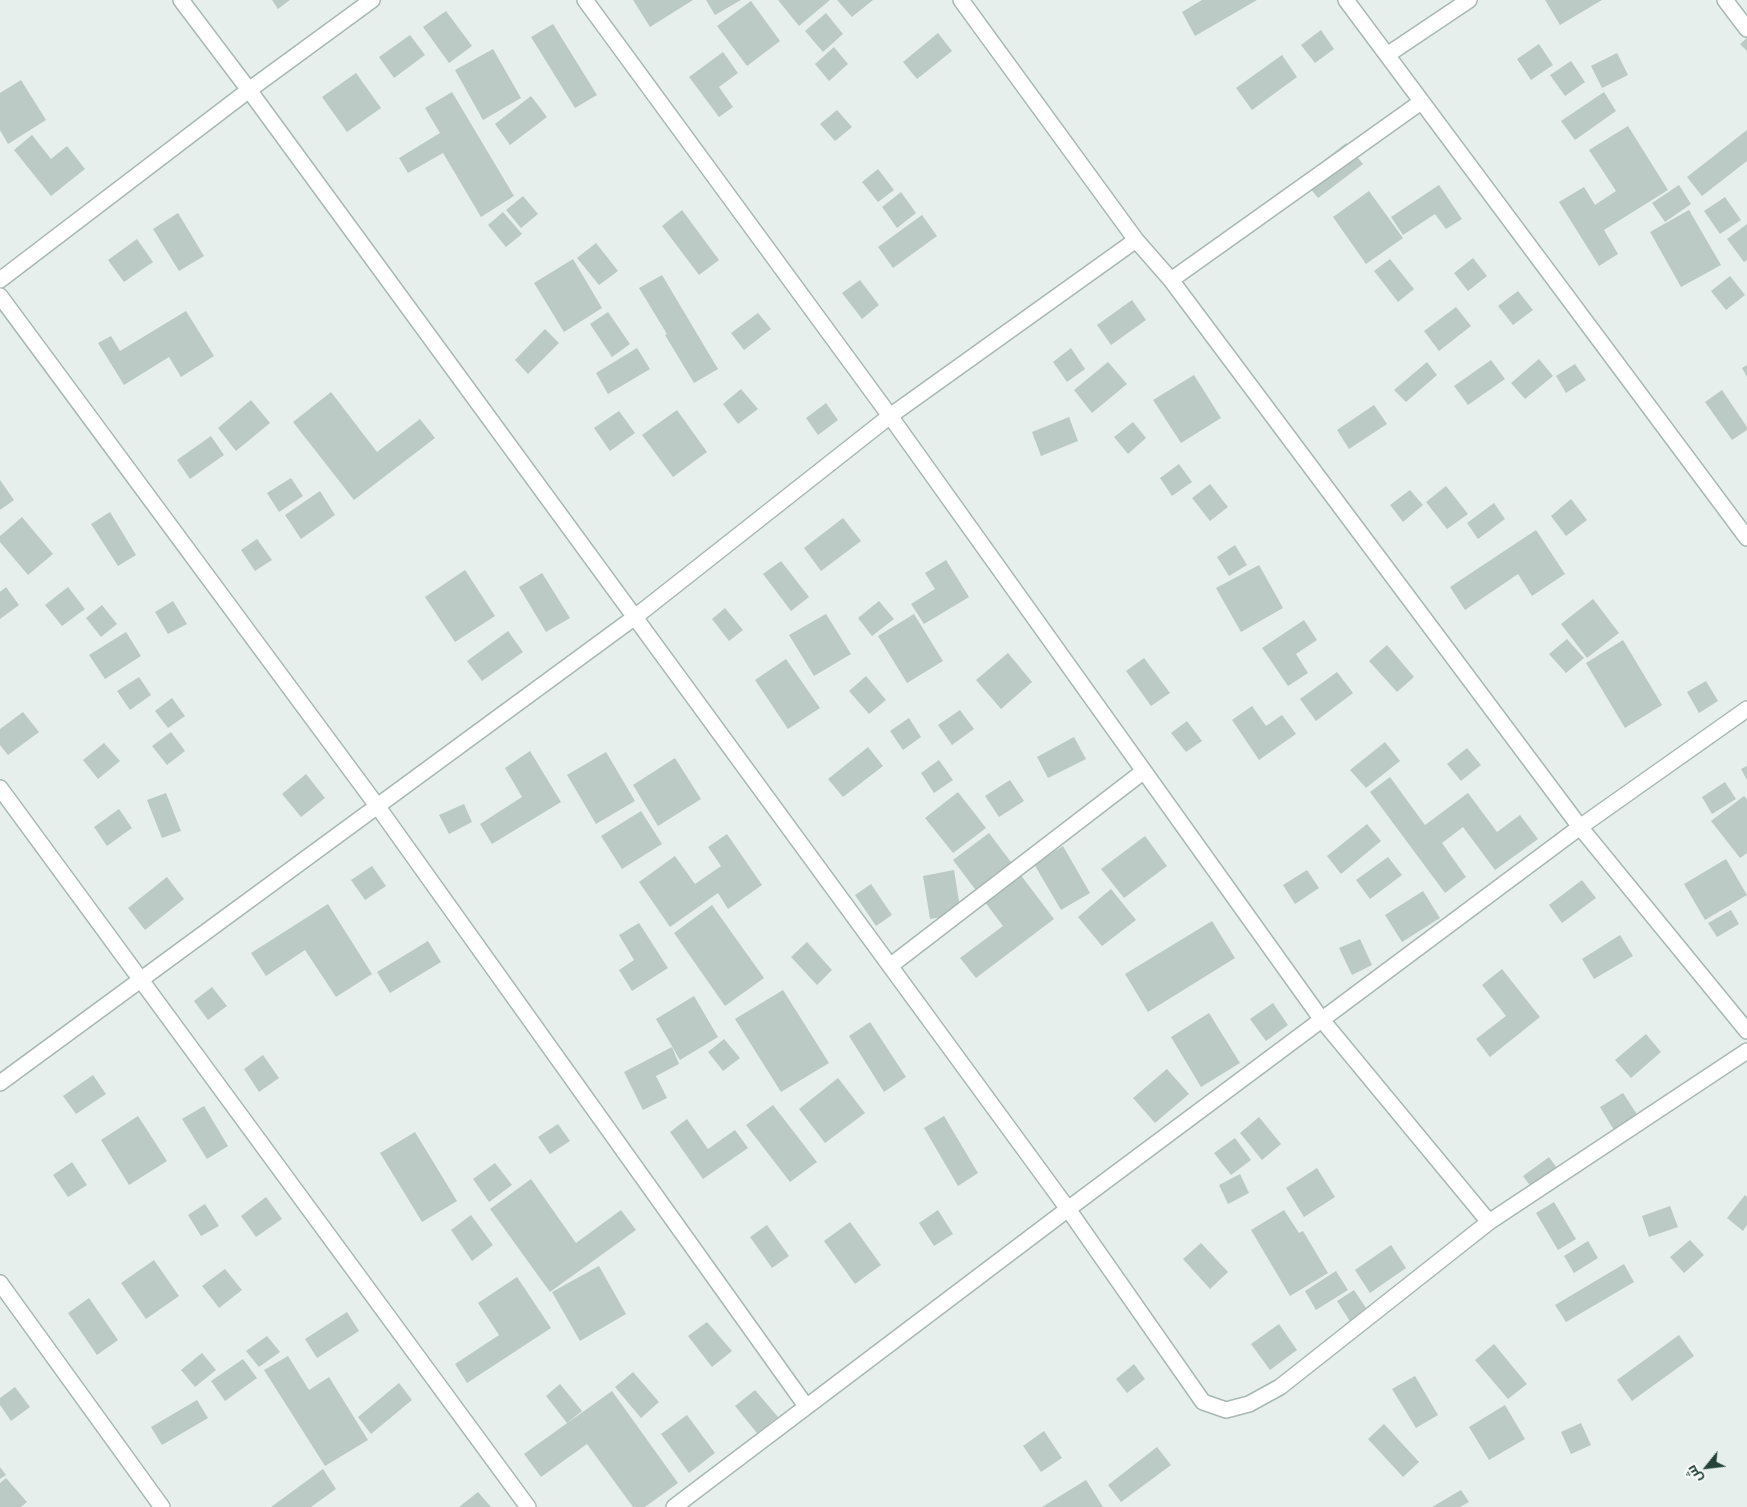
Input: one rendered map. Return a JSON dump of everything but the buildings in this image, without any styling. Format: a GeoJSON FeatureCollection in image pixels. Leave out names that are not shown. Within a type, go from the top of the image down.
{"type":"FeatureCollection","features":[{"type":"Feature","properties":{"kind":"street"},"geometry":{"type":"LineString","coordinates":[[180,0],[250,90],[1068,1209],[1203,1402],[1226,1410],[1249,1404],[1280,1387],[1490,1222],[1747,1051]]}},
{"type":"Feature","properties":{"kind":"street"},"geometry":{"type":"LineString","coordinates":[[0,280],[372,0]]}},
{"type":"Feature","properties":{"kind":"street"},"geometry":{"type":"LineString","coordinates":[[584,0],[890,416],[1322,1020],[1490,1222]]}},
{"type":"Feature","properties":{"kind":"street"},"geometry":{"type":"LineString","coordinates":[[961,0],[1136,240],[1171,280],[1580,827],[1747,1031]]}},
{"type":"Feature","properties":{"kind":"street"},"geometry":{"type":"LineString","coordinates":[[1346,0],[1747,538]]}},
{"type":"Feature","properties":{"kind":"street"},"geometry":{"type":"LineString","coordinates":[[1387,55],[1469,0]]}},
{"type":"Feature","properties":{"kind":"street"},"geometry":{"type":"LineString","coordinates":[[1725,0],[1747,29]]}},
{"type":"Feature","properties":{"kind":"street"},"geometry":{"type":"LineString","coordinates":[[1171,280],[1421,102]]}},
{"type":"Feature","properties":{"kind":"street"},"geometry":{"type":"LineString","coordinates":[[0,1083],[635,617],[890,416],[1136,240]]}},
{"type":"Feature","properties":{"kind":"street"},"geometry":{"type":"LineString","coordinates":[[0,296],[378,807],[806,1406]]}},
{"type":"Feature","properties":{"kind":"street"},"geometry":{"type":"LineString","coordinates":[[674,1507],[1068,1209],[1580,827],[1747,709]]}},
{"type":"Feature","properties":{"kind":"street"},"geometry":{"type":"LineString","coordinates":[[890,966],[1144,771]]}},
{"type":"Feature","properties":{"kind":"street"},"geometry":{"type":"LineString","coordinates":[[0,788],[528,1507]]}},
{"type":"Feature","properties":{"kind":"street"},"geometry":{"type":"LineString","coordinates":[[0,1283],[162,1507]]}}]}
